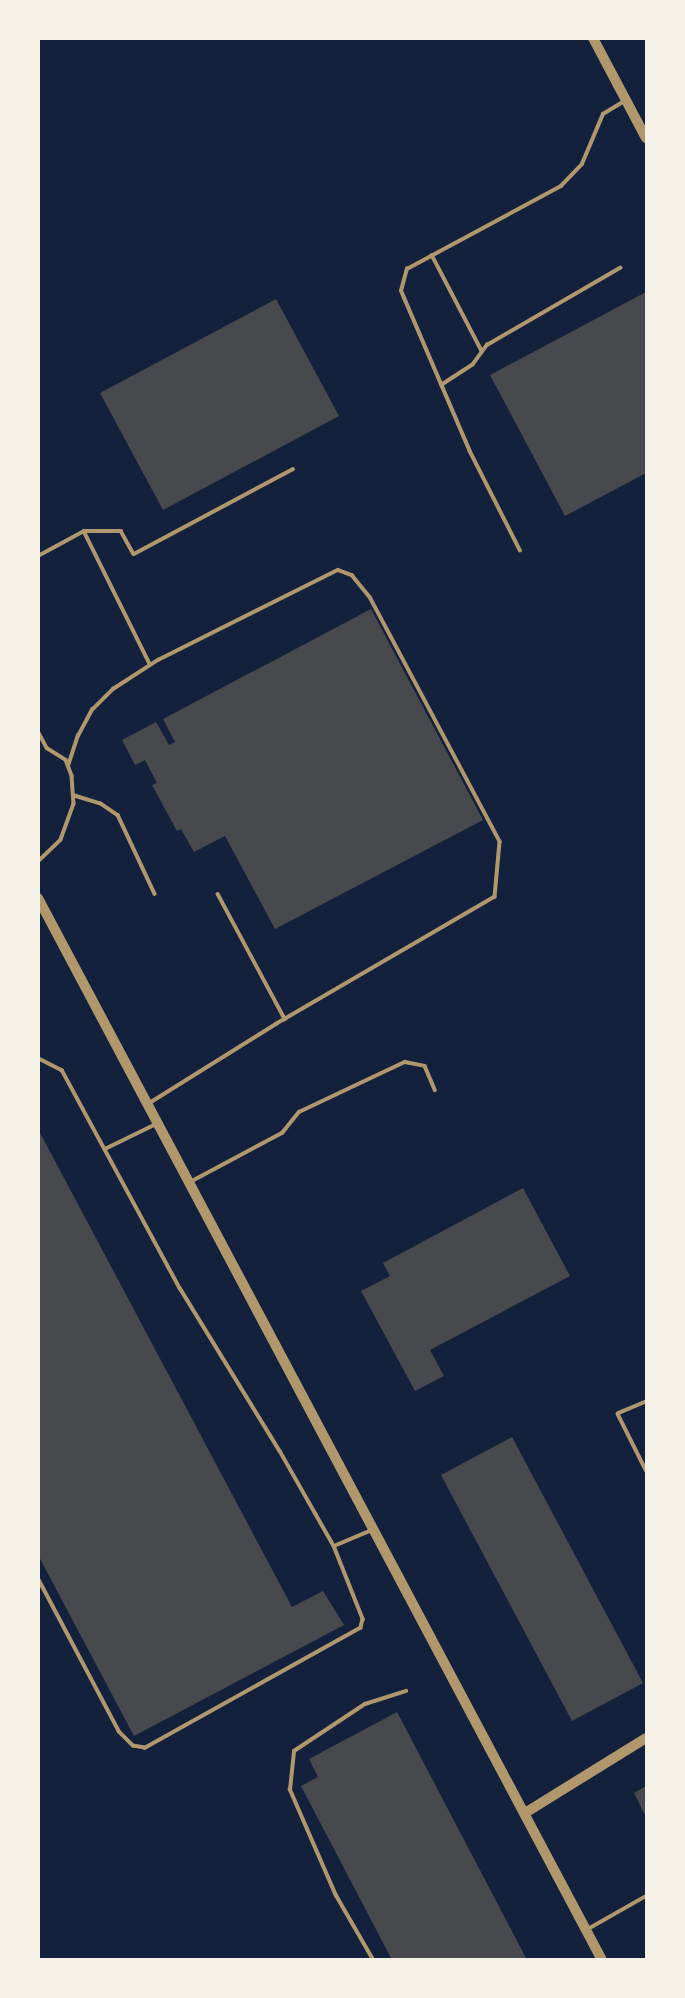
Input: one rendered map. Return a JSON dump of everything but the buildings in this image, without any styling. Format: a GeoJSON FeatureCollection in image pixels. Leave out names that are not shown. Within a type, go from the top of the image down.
{"type":"FeatureCollection","features":[{"type":"Feature","properties":{"kind":"street"},"geometry":{"type":"LineString","coordinates":[[593,38],[646,138]]}},
{"type":"Feature","properties":{"kind":"street"},"geometry":{"type":"LineString","coordinates":[[38,898],[602,1959]]}},
{"type":"Feature","properties":{"kind":"street"},"geometry":{"type":"LineString","coordinates":[[525,1813],[646,1738]]}},
{"type":"Feature","properties":{"kind":"lane"},"geometry":{"type":"LineString","coordinates":[[520,551],[470,452],[401,291],[407,269],[561,186],[582,163],[603,114],[626,100]]}},
{"type":"Feature","properties":{"kind":"lane"},"geometry":{"type":"LineString","coordinates":[[432,256],[482,351]]}},
{"type":"Feature","properties":{"kind":"lane"},"geometry":{"type":"LineString","coordinates":[[441,385],[473,363],[487,345],[620,268]]}},
{"type":"Feature","properties":{"kind":"lane"},"geometry":{"type":"LineString","coordinates":[[38,556],[84,531],[121,531],[134,554],[293,470]]}},
{"type":"Feature","properties":{"kind":"lane"},"geometry":{"type":"LineString","coordinates":[[84,531],[150,664]]}},
{"type":"Feature","properties":{"kind":"lane"},"geometry":{"type":"LineString","coordinates":[[68,766],[78,736],[92,710],[113,689],[150,664],[338,570],[352,575],[370,597],[500,842],[495,897],[285,1019],[148,1104]]}},
{"type":"Feature","properties":{"kind":"lane"},"geometry":{"type":"LineString","coordinates":[[38,731],[47,748],[66,760],[74,804],[61,840],[38,862]]}},
{"type":"Feature","properties":{"kind":"lane"},"geometry":{"type":"LineString","coordinates":[[73,795],[100,803],[118,815],[155,894]]}},
{"type":"Feature","properties":{"kind":"lane"},"geometry":{"type":"LineString","coordinates":[[218,894],[285,1019]]}},
{"type":"Feature","properties":{"kind":"lane"},"geometry":{"type":"LineString","coordinates":[[38,1058],[62,1070],[180,1288],[334,1546],[363,1619],[361,1628],[145,1748],[134,1746],[119,1732],[38,1579]]}},
{"type":"Feature","properties":{"kind":"lane"},"geometry":{"type":"LineString","coordinates":[[190,1182],[282,1133],[299,1112],[405,1062],[425,1066],[435,1090]]}},
{"type":"Feature","properties":{"kind":"lane"},"geometry":{"type":"LineString","coordinates":[[105,1149],[159,1123]]}},
{"type":"Feature","properties":{"kind":"lane"},"geometry":{"type":"LineString","coordinates":[[646,1402],[618,1414],[646,1469]]}},
{"type":"Feature","properties":{"kind":"lane"},"geometry":{"type":"LineString","coordinates":[[334,1546],[374,1529]]}},
{"type":"Feature","properties":{"kind":"lane"},"geometry":{"type":"LineString","coordinates":[[373,1959],[336,1896],[290,1790],[293,1751],[365,1704],[406,1691]]}},
{"type":"Feature","properties":{"kind":"lane"},"geometry":{"type":"LineString","coordinates":[[586,1930],[646,1896]]}}]}
